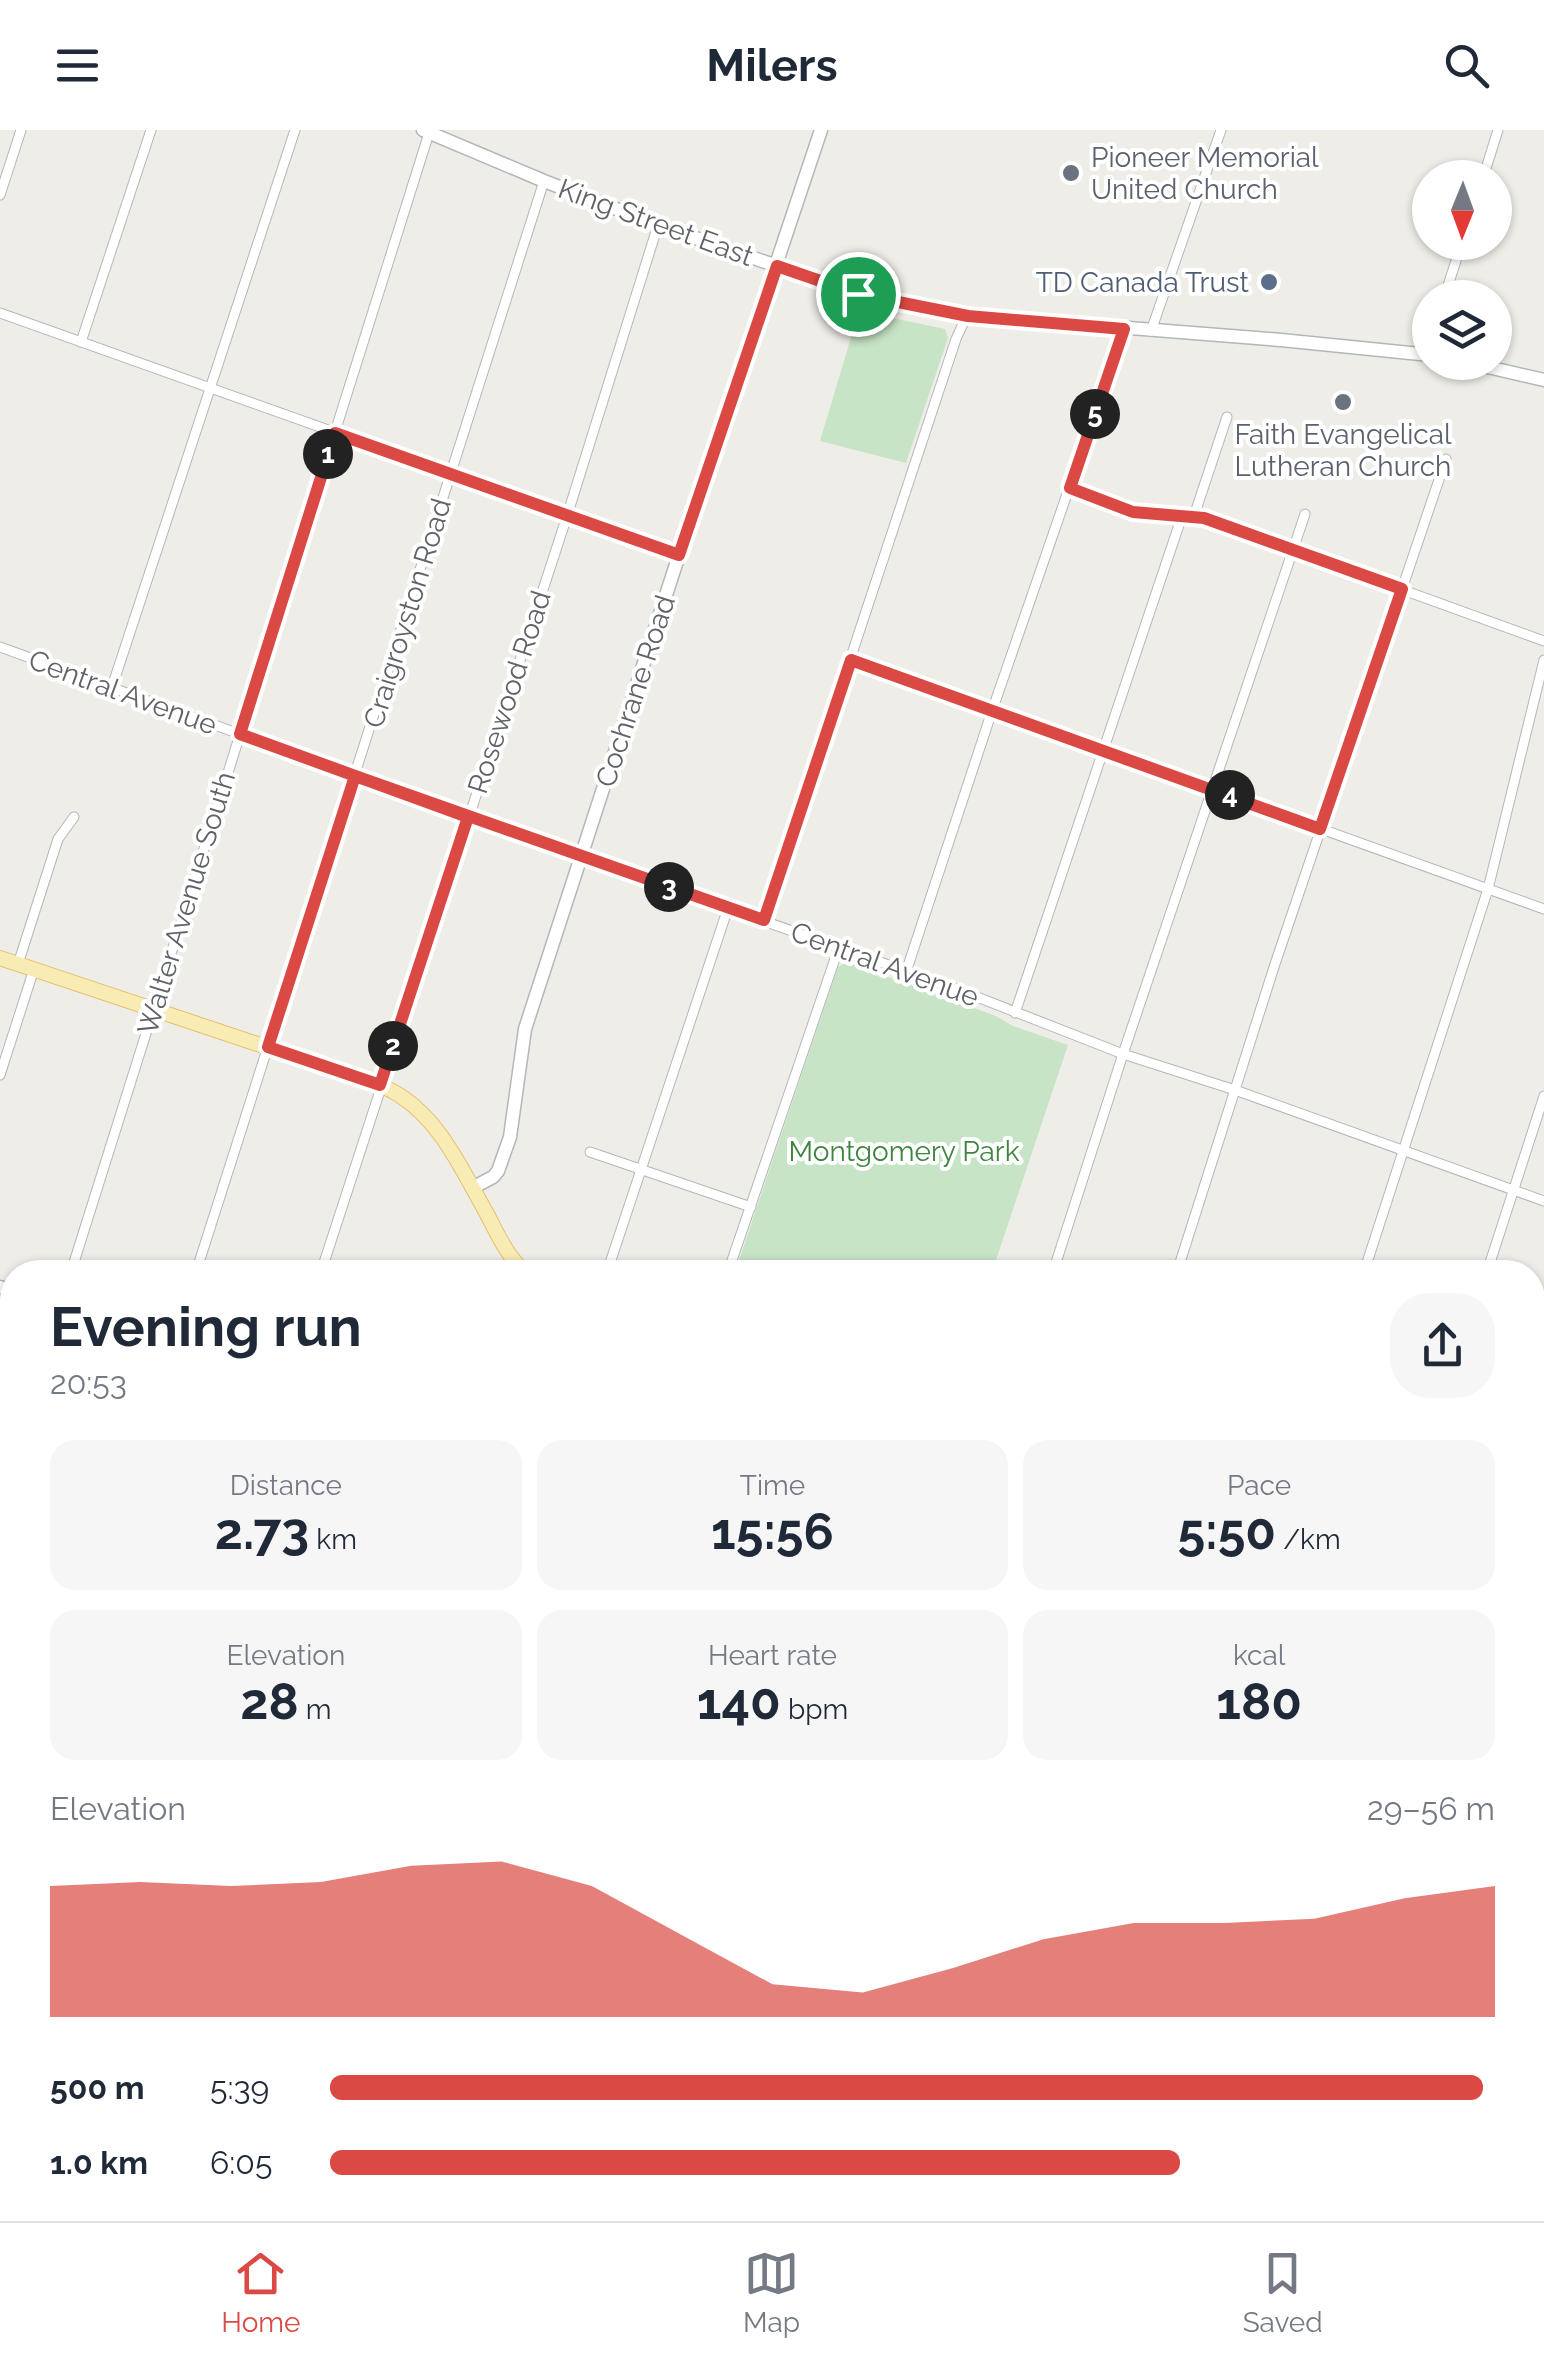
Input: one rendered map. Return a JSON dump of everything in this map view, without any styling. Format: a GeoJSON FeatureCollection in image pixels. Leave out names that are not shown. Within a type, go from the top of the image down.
{"type":"FeatureCollection","features":[{"type":"Feature","properties":{"kind":"main road"},"geometry":{"type":"LineString","coordinates":[[0,958],[380,1085],[412,1104],[426,1116],[453,1155],[508,1260]]}},
{"type":"Feature","properties":{"kind":"street"},"geometry":{"type":"LineString","coordinates":[[0,195],[22,130]]}},
{"type":"Feature","properties":{"kind":"street"},"geometry":{"type":"LineString","coordinates":[[81,342],[151,130]]}},
{"type":"Feature","properties":{"kind":"street"},"geometry":{"type":"LineString","coordinates":[[112,687],[296,130]]}},
{"type":"Feature","properties":{"kind":"street","name":"Cochrane Road"},"geometry":{"type":"LineString","coordinates":[[472,1188],[498,1171],[510,1137],[525,1029],[822,130]]}},
{"type":"Feature","properties":{"kind":"street"},"geometry":{"type":"LineString","coordinates":[[1151,331],[1221,130]]}},
{"type":"Feature","properties":{"kind":"street"},"geometry":{"type":"LineString","coordinates":[[1489,160],[1498,130]]}},
{"type":"Feature","properties":{"kind":"street","name":"King Street East"},"geometry":{"type":"LineString","coordinates":[[426,131],[544,182],[858,294],[968,316],[1412,351]]}},
{"type":"Feature","properties":{"kind":"street","name":"Walter Avenue South"},"geometry":{"type":"LineString","coordinates":[[75,1260],[426,131]]}},
{"type":"Feature","properties":{"kind":"street","name":"Craigroyston Road"},"geometry":{"type":"LineString","coordinates":[[200,1260],[544,182]]}},
{"type":"Feature","properties":{"kind":"street","name":"Rosewood Road"},"geometry":{"type":"LineString","coordinates":[[325,1260],[658,224]]}},
{"type":"Feature","properties":{"kind":"street"},"geometry":{"type":"LineString","coordinates":[[0,313],[679,555]]}},
{"type":"Feature","properties":{"kind":"street"},"geometry":{"type":"LineString","coordinates":[[764,920],[956,339],[968,316]]}},
{"type":"Feature","properties":{"kind":"street"},"geometry":{"type":"LineString","coordinates":[[906,972],[1124,329]]}},
{"type":"Feature","properties":{"kind":"street"},"geometry":{"type":"LineString","coordinates":[[1512,373],[1544,380]]}},
{"type":"Feature","properties":{"kind":"street"},"geometry":{"type":"LineString","coordinates":[[1015,1013],[1104,751],[1227,417]]}},
{"type":"Feature","properties":{"kind":"street"},"geometry":{"type":"LineString","coordinates":[[1181,1260],[1320,829],[1446,459]]}},
{"type":"Feature","properties":{"kind":"street"},"geometry":{"type":"LineString","coordinates":[[1070,488],[1133,512],[1188,516],[1293,549],[1544,641]]}},
{"type":"Feature","properties":{"kind":"street"},"geometry":{"type":"LineString","coordinates":[[1057,1260],[1305,514]]}},
{"type":"Feature","properties":{"kind":"street","name":"Central Avenue"},"geometry":{"type":"LineString","coordinates":[[0,648],[839,947],[1123,1054],[1236,1090],[1544,1201]]}},
{"type":"Feature","properties":{"kind":"street"},"geometry":{"type":"LineString","coordinates":[[851,660],[1544,909]]}},
{"type":"Feature","properties":{"kind":"street"},"geometry":{"type":"LineString","coordinates":[[1368,1260],[1488,888],[1544,660]]}},
{"type":"Feature","properties":{"kind":"street"},"geometry":{"type":"LineString","coordinates":[[18,964],[58,839],[74,817]]}},
{"type":"Feature","properties":{"kind":"street"},"geometry":{"type":"LineString","coordinates":[[611,1260],[728,908]]}},
{"type":"Feature","properties":{"kind":"street"},"geometry":{"type":"LineString","coordinates":[[732,1260],[839,947]]}},
{"type":"Feature","properties":{"kind":"street"},"geometry":{"type":"LineString","coordinates":[[0,1076],[34,969]]}},
{"type":"Feature","properties":{"kind":"street"},"geometry":{"type":"LineString","coordinates":[[1490,1260],[1544,1096]]}},
{"type":"Feature","properties":{"kind":"street"},"geometry":{"type":"LineString","coordinates":[[590,1152],[751,1207]]}},
{"type":"Feature","properties":{"kind":"green space"},"geometry":{"type":"Polygon","coordinates":[[[859,311],[945,329],[948,338],[906,463],[820,441],[859,311]]]}},
{"type":"Feature","properties":{"kind":"green space","name":"Montgomery Park"},"geometry":{"type":"Polygon","coordinates":[[[847,962],[1068,1045],[996,1260],[739,1260],[838,967],[847,962]]]}},
{"type":"Feature","properties":{"kind":"place","name":"Pioneer Memorial United Church"},"geometry":{"type":"Point","coordinates":[1071,173]}},
{"type":"Feature","properties":{"kind":"place","name":"TD Canada Trust"},"geometry":{"type":"Point","coordinates":[1269,282]}},
{"type":"Feature","properties":{"kind":"place","name":"Faith Evangelical Lutheran Church"},"geometry":{"type":"Point","coordinates":[1343,402]}},
{"type":"Feature","properties":{"kind":"route"},"geometry":{"type":"LineString","coordinates":[[858,294],[777,266],[679,555],[335,433],[240,734],[468,817],[380,1085],[268,1047],[355,776],[468,817],[764,920],[851,660],[1320,829],[1402,589],[1204,518],[1133,512],[1070,488],[1124,329],[968,316],[858,294]]}}]}
